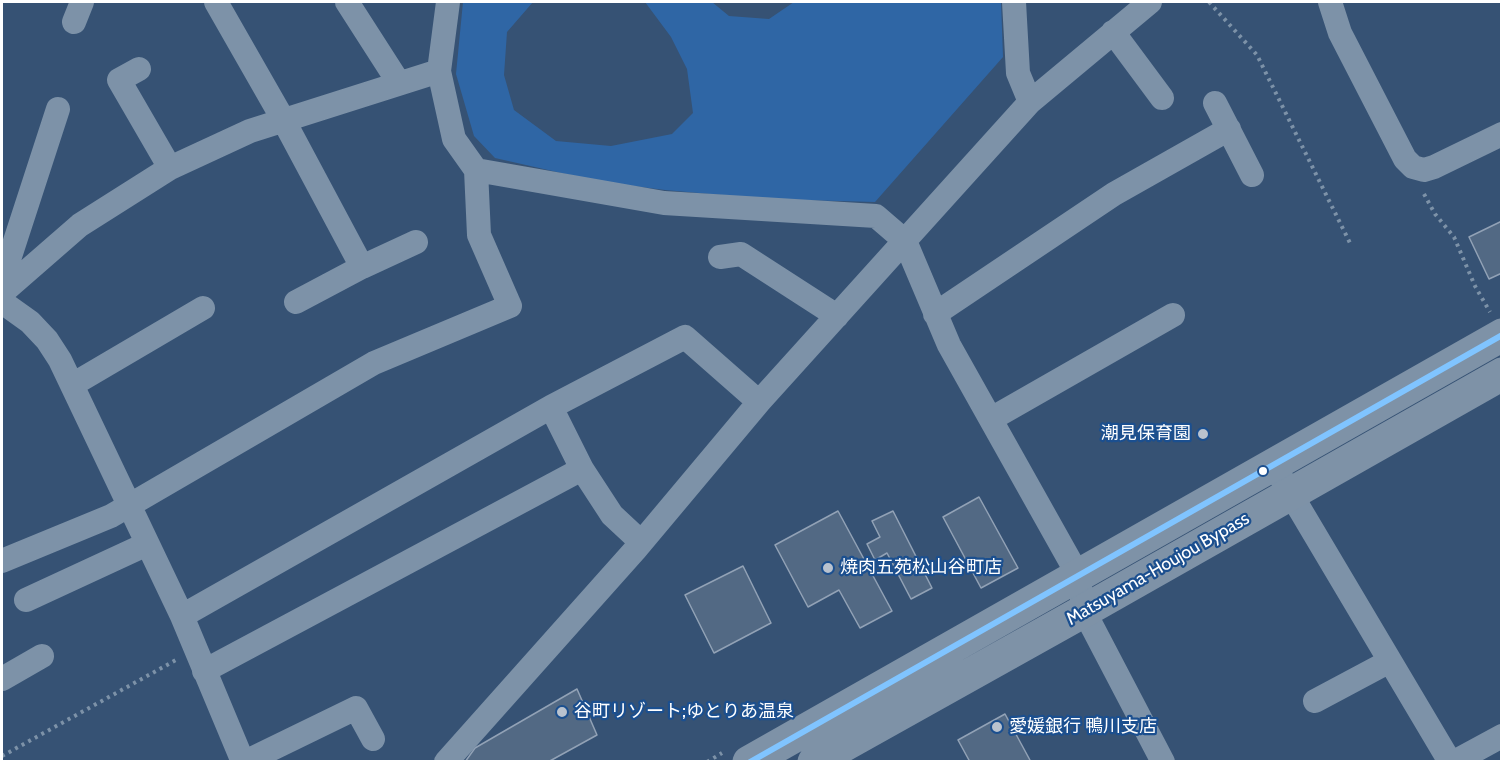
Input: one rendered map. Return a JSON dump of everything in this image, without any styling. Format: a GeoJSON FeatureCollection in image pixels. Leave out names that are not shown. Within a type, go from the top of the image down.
{"type":"FeatureCollection","features":[{"type":"Feature","properties":{"kind":"highway","name":"Matsuyama-Houjou Bypass"},"geometry":{"type":"LineString","coordinates":[[749,762],[1273,464],[1498,328]]}},
{"type":"Feature","properties":{"kind":"highway","name":"Matsuyama-Houjou Bypass"},"geometry":{"type":"LineString","coordinates":[[814,762],[1502,374]]}},
{"type":"Feature","properties":{"kind":"street"},"geometry":{"type":"LineString","coordinates":[[216,2],[284,121],[362,267]]}},
{"type":"Feature","properties":{"kind":"street"},"geometry":{"type":"LineString","coordinates":[[347,2],[399,83]]}},
{"type":"Feature","properties":{"kind":"street"},"geometry":{"type":"LineString","coordinates":[[2,558],[111,516],[374,363],[510,306],[479,235],[476,170],[454,139],[439,71],[448,2]]}},
{"type":"Feature","properties":{"kind":"street"},"geometry":{"type":"LineString","coordinates":[[1014,2],[1018,73],[1030,102]]}},
{"type":"Feature","properties":{"kind":"street"},"geometry":{"type":"LineString","coordinates":[[446,762],[641,542],[759,402],[1030,102],[1150,2]]}},
{"type":"Feature","properties":{"kind":"street"},"geometry":{"type":"LineString","coordinates":[[1330,2],[1340,33],[1405,159],[1420,169],[1434,167],[1502,134]]}},
{"type":"Feature","properties":{"kind":"street"},"geometry":{"type":"LineString","coordinates":[[1113,32],[1162,98]]}},
{"type":"Feature","properties":{"kind":"street"},"geometry":{"type":"LineString","coordinates":[[139,69],[119,80],[170,168]]}},
{"type":"Feature","properties":{"kind":"street"},"geometry":{"type":"LineString","coordinates":[[2,293],[80,225],[170,168],[250,131],[439,71]]}},
{"type":"Feature","properties":{"kind":"street"},"geometry":{"type":"LineString","coordinates":[[1215,103],[1252,175]]}},
{"type":"Feature","properties":{"kind":"street"},"geometry":{"type":"LineString","coordinates":[[2,281],[58,109]]}},
{"type":"Feature","properties":{"kind":"street"},"geometry":{"type":"LineString","coordinates":[[936,314],[1114,194],[1229,129]]}},
{"type":"Feature","properties":{"kind":"street"},"geometry":{"type":"LineString","coordinates":[[476,170],[664,203],[876,216],[905,241],[949,345],[1078,575],[1084,611],[1162,762]]}},
{"type":"Feature","properties":{"kind":"street"},"geometry":{"type":"LineString","coordinates":[[296,302],[416,242]]}},
{"type":"Feature","properties":{"kind":"street"},"geometry":{"type":"LineString","coordinates":[[720,257],[741,254],[837,316]]}},
{"type":"Feature","properties":{"kind":"street"},"geometry":{"type":"LineString","coordinates":[[2,302],[30,322],[47,340],[60,360],[182,616],[244,762],[356,708],[373,739]]}},
{"type":"Feature","properties":{"kind":"street"},"geometry":{"type":"LineString","coordinates":[[72,385],[203,308]]}},
{"type":"Feature","properties":{"kind":"street"},"geometry":{"type":"LineString","coordinates":[[991,420],[1173,315]]}},
{"type":"Feature","properties":{"kind":"street"},"geometry":{"type":"LineString","coordinates":[[182,616],[551,407],[685,338],[759,402]]}},
{"type":"Feature","properties":{"kind":"street"},"geometry":{"type":"LineString","coordinates":[[551,407],[582,469],[612,515],[641,542]]}},
{"type":"Feature","properties":{"kind":"street"},"geometry":{"type":"LineString","coordinates":[[1273,464],[1452,762],[1502,736]]}},
{"type":"Feature","properties":{"kind":"street"},"geometry":{"type":"LineString","coordinates":[[200,660],[582,469]]}},
{"type":"Feature","properties":{"kind":"street"},"geometry":{"type":"LineString","coordinates":[[26,600],[147,544]]}},
{"type":"Feature","properties":{"kind":"street"},"geometry":{"type":"LineString","coordinates":[[2,679],[42,656]]}},
{"type":"Feature","properties":{"kind":"street"},"geometry":{"type":"LineString","coordinates":[[1315,701],[1390,661]]}},
{"type":"Feature","properties":{"kind":"path"},"geometry":{"type":"LineString","coordinates":[[1209,2],[1257,55],[1350,243]]}},
{"type":"Feature","properties":{"kind":"path"},"geometry":{"type":"LineString","coordinates":[[1420,169],[1422,188],[1435,214],[1455,237],[1475,286],[1498,328]]}},
{"type":"Feature","properties":{"kind":"path"},"geometry":{"type":"LineString","coordinates":[[2,756],[200,660]]}},
{"type":"Feature","properties":{"kind":"shaded area"},"geometry":{"type":"Polygon","coordinates":[[[463,2],[533,2],[507,32],[504,75],[514,110],[556,141],[611,146],[672,134],[693,113],[687,69],[671,37],[645,2],[712,2],[729,16],[769,19],[794,2],[1001,2],[1003,57],[875,202],[766,199],[665,190],[601,182],[495,158],[474,136],[456,74],[463,2]]]}},
{"type":"Feature","properties":{"kind":"building"},"geometry":{"type":"Polygon","coordinates":[[[1502,221],[1502,273],[1489,279],[1469,237],[1502,221]]]}},
{"type":"Feature","properties":{"kind":"building"},"geometry":{"type":"Polygon","coordinates":[[[979,497],[1018,568],[981,588],[943,517],[979,497]]]}},
{"type":"Feature","properties":{"kind":"building","name":"焼肉五苑松山谷町店"},"geometry":{"type":"Polygon","coordinates":[[[838,511],[892,611],[860,628],[839,590],[808,607],[775,545],[838,511]]]}},
{"type":"Feature","properties":{"kind":"building"},"geometry":{"type":"Polygon","coordinates":[[[893,511],[932,588],[911,599],[887,553],[875,560],[867,544],[880,537],[872,521],[893,511]]]}},
{"type":"Feature","properties":{"kind":"building"},"geometry":{"type":"Polygon","coordinates":[[[743,566],[771,623],[714,653],[685,595],[743,566]]]}},
{"type":"Feature","properties":{"kind":"building","name":"谷町リゾート;ゆとりあ温泉"},"geometry":{"type":"Polygon","coordinates":[[[577,689],[597,735],[548,762],[465,762],[475,748],[577,689]]]}},
{"type":"Feature","properties":{"kind":"building","name":"愛媛銀行 鴨川支店"},"geometry":{"type":"Polygon","coordinates":[[[1005,714],[1031,762],[970,762],[958,740],[1005,714]]]}},
{"type":"Feature","properties":{"kind":"transit line"},"geometry":{"type":"LineString","coordinates":[[750,762],[1502,335]]}},
{"type":"Feature","properties":{"kind":"place","name":"潮見保育園"},"geometry":{"type":"Point","coordinates":[1203,434]}},
{"type":"Feature","properties":{"kind":"place","name":"焼肉五苑松山谷町店"},"geometry":{"type":"Point","coordinates":[828,568]}},
{"type":"Feature","properties":{"kind":"place","name":"谷町リゾート;ゆとりあ温泉"},"geometry":{"type":"Point","coordinates":[562,712]}},
{"type":"Feature","properties":{"kind":"place","name":"愛媛銀行 鴨川支店"},"geometry":{"type":"Point","coordinates":[997,727]}}]}
